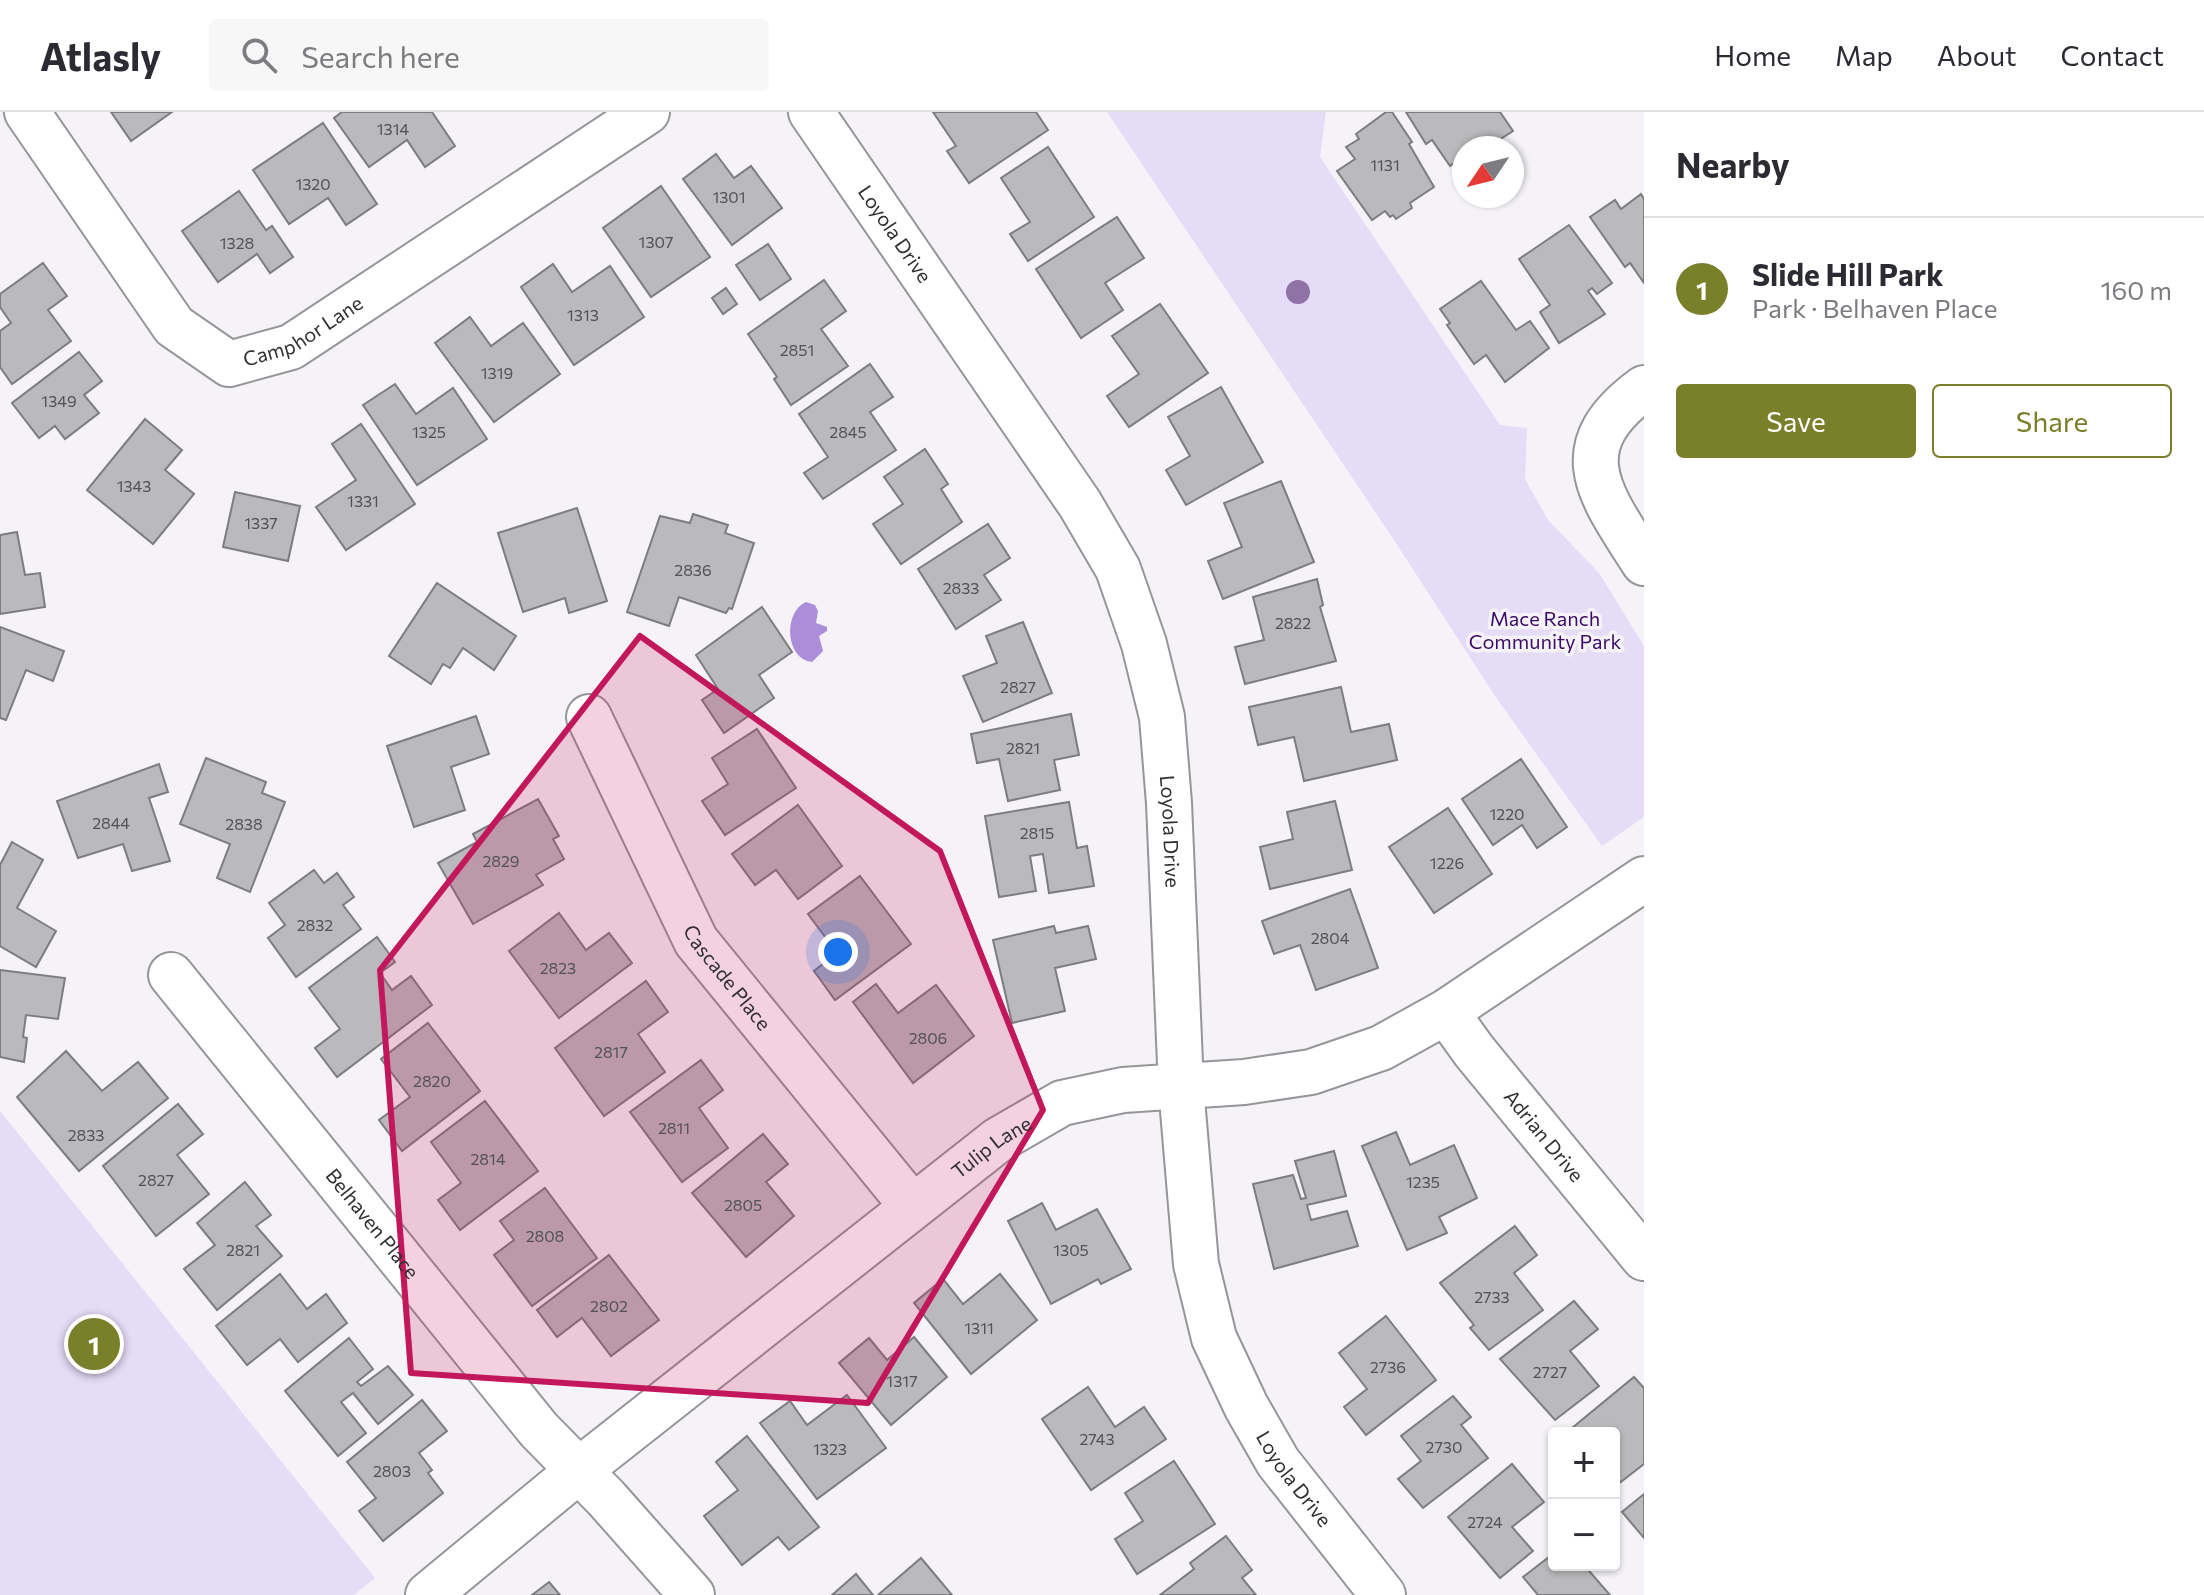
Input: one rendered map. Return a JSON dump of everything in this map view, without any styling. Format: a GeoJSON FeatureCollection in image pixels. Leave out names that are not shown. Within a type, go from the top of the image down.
{"type":"FeatureCollection","features":[{"type":"Feature","properties":{"kind":"street","name":"Camphor Lane"},"geometry":{"type":"LineString","coordinates":[[27,112],[174,326],[229,364],[291,347],[647,112]]}},
{"type":"Feature","properties":{"kind":"street","name":"Loyola Drive"},"geometry":{"type":"LineString","coordinates":[[811,112],[1080,504],[1118,569],[1144,644],[1162,717],[1169,803],[1181,1087],[1196,1264],[1214,1338],[1246,1406],[1278,1462],[1383,1595]]}},
{"type":"Feature","properties":{"kind":"street"},"geometry":{"type":"LineString","coordinates":[[1644,388],[1607,422],[1597,445],[1595,469],[1604,500],[1644,563]]}},
{"type":"Feature","properties":{"kind":"street","name":"Cascade Place"},"geometry":{"type":"LineString","coordinates":[[589,717],[696,941],[912,1206]]}},
{"type":"Feature","properties":{"kind":"street","name":"Tulip Lane"},"geometry":{"type":"LineString","coordinates":[[428,1595],[578,1471],[998,1140],[1062,1103],[1123,1090],[1244,1082],[1311,1072],[1381,1048],[1446,1012],[1644,879]]}},
{"type":"Feature","properties":{"kind":"street","name":"Belhaven Place"},"geometry":{"type":"LineString","coordinates":[[171,975],[539,1430],[606,1498],[692,1595]]}},
{"type":"Feature","properties":{"kind":"street","name":"Adrian Drive"},"geometry":{"type":"LineString","coordinates":[[1446,1012],[1474,1051],[1644,1258]]}},
{"type":"Feature","properties":{"kind":"highlighted area"},"geometry":{"type":"Polygon","coordinates":[[[640,636],[940,851],[1043,1110],[868,1403],[411,1373],[380,970],[640,636]]]}},
{"type":"Feature","properties":{"kind":"green space","name":"Mace Ranch Community Park"},"geometry":{"type":"Polygon","coordinates":[[[1107,112],[1326,112],[1320,157],[1500,425],[1527,428],[1525,479],[1548,520],[1599,573],[1644,646],[1644,817],[1602,846],[1495,696],[1107,112]]]}},
{"type":"Feature","properties":{"kind":"green space"},"geometry":{"type":"Polygon","coordinates":[[[0,1111],[375,1578],[354,1595],[0,1595],[0,1111]]]}},
{"type":"Feature","properties":{"kind":"shaded area"},"geometry":{"type":"Polygon","coordinates":[[[806,602],[815,605],[818,611],[816,623],[827,627],[827,631],[819,636],[823,651],[812,662],[796,653],[790,635],[793,615],[806,602]]]}},
{"type":"Feature","properties":{"kind":"building"},"geometry":{"type":"Polygon","coordinates":[[[111,112],[172,112],[131,141],[111,112]]]}},
{"type":"Feature","properties":{"kind":"building"},"geometry":{"type":"Polygon","coordinates":[[[342,112],[432,112],[455,146],[425,167],[407,140],[369,167],[334,118],[342,112]]]}},
{"type":"Feature","properties":{"kind":"building"},"geometry":{"type":"Polygon","coordinates":[[[933,112],[1036,112],[1048,130],[969,183],[947,151],[956,146],[933,112]]]}},
{"type":"Feature","properties":{"kind":"building"},"geometry":{"type":"Polygon","coordinates":[[[1386,112],[1392,112],[1412,142],[1409,144],[1434,187],[1410,203],[1412,208],[1396,219],[1385,211],[1372,220],[1337,171],[1355,159],[1346,147],[1359,139],[1356,134],[1386,112]]]}},
{"type":"Feature","properties":{"kind":"building"},"geometry":{"type":"Polygon","coordinates":[[[1406,112],[1500,112],[1513,131],[1505,136],[1452,136],[1450,166],[1432,140],[1426,144],[1406,112]]]}},
{"type":"Feature","properties":{"kind":"building"},"geometry":{"type":"Polygon","coordinates":[[[323,123],[377,204],[346,225],[328,198],[289,224],[253,170],[323,123]]]}},
{"type":"Feature","properties":{"kind":"building"},"geometry":{"type":"Polygon","coordinates":[[[1048,147],[1094,217],[1028,261],[1010,234],[1030,222],[1001,178],[1048,147]]]}},
{"type":"Feature","properties":{"kind":"building"},"geometry":{"type":"Polygon","coordinates":[[[716,154],[734,178],[751,166],[782,208],[732,245],[683,179],[716,154]]]}},
{"type":"Feature","properties":{"kind":"building"},"geometry":{"type":"Polygon","coordinates":[[[661,186],[710,257],[651,297],[603,228],[661,186]]]}},
{"type":"Feature","properties":{"kind":"building"},"geometry":{"type":"Polygon","coordinates":[[[239,191],[266,230],[272,226],[293,257],[270,273],[257,254],[218,282],[182,231],[239,191]]]}},
{"type":"Feature","properties":{"kind":"building"},"geometry":{"type":"Polygon","coordinates":[[[1641,194],[1644,199],[1644,283],[1630,263],[1625,267],[1590,217],[1615,200],[1621,209],[1641,194]]]}},
{"type":"Feature","properties":{"kind":"building"},"geometry":{"type":"Polygon","coordinates":[[[1117,217],[1144,258],[1105,283],[1123,310],[1081,338],[1036,269],[1117,217]]]}},
{"type":"Feature","properties":{"kind":"building"},"geometry":{"type":"Polygon","coordinates":[[[1569,225],[1612,283],[1597,294],[1592,288],[1588,291],[1605,314],[1559,343],[1540,312],[1550,305],[1519,259],[1569,225]]]}},
{"type":"Feature","properties":{"kind":"building"},"geometry":{"type":"Polygon","coordinates":[[[768,244],[791,279],[760,300],[736,265],[768,244]]]}},
{"type":"Feature","properties":{"kind":"building"},"geometry":{"type":"Polygon","coordinates":[[[43,263],[67,296],[48,310],[71,341],[12,384],[0,367],[0,331],[11,323],[0,307],[0,294],[43,263]]]}},
{"type":"Feature","properties":{"kind":"building"},"geometry":{"type":"Polygon","coordinates":[[[553,264],[572,292],[610,266],[644,317],[574,365],[521,287],[553,264]]]}},
{"type":"Feature","properties":{"kind":"building"},"geometry":{"type":"Polygon","coordinates":[[[824,280],[846,311],[821,329],[848,366],[791,405],[774,379],[777,377],[748,334],[824,280]]]}},
{"type":"Feature","properties":{"kind":"building"},"geometry":{"type":"Polygon","coordinates":[[[1481,281],[1516,330],[1530,321],[1549,348],[1505,382],[1486,355],[1474,364],[1447,325],[1450,323],[1440,309],[1481,281]]]}},
{"type":"Feature","properties":{"kind":"building"},"geometry":{"type":"Polygon","coordinates":[[[726,288],[737,304],[723,314],[712,298],[726,288]]]}},
{"type":"Feature","properties":{"kind":"building"},"geometry":{"type":"Polygon","coordinates":[[[1160,304],[1208,373],[1129,427],[1107,396],[1139,374],[1112,336],[1160,304]]]}},
{"type":"Feature","properties":{"kind":"building"},"geometry":{"type":"Polygon","coordinates":[[[470,317],[491,346],[523,323],[560,374],[494,422],[435,343],[470,317]]]}},
{"type":"Feature","properties":{"kind":"building"},"geometry":{"type":"Polygon","coordinates":[[[79,352],[102,381],[84,395],[99,413],[65,439],[55,426],[39,438],[12,403],[79,352]]]}},
{"type":"Feature","properties":{"kind":"building"},"geometry":{"type":"Polygon","coordinates":[[[870,364],[893,397],[870,412],[896,450],[823,499],[804,473],[828,457],[799,414],[870,364]]]}},
{"type":"Feature","properties":{"kind":"building"},"geometry":{"type":"Polygon","coordinates":[[[395,384],[416,414],[453,388],[487,439],[417,485],[363,405],[395,384]]]}},
{"type":"Feature","properties":{"kind":"building"},"geometry":{"type":"Polygon","coordinates":[[[1221,387],[1263,462],[1186,505],[1166,470],[1190,456],[1168,417],[1221,387]]]}},
{"type":"Feature","properties":{"kind":"building"},"geometry":{"type":"Polygon","coordinates":[[[145,419],[182,450],[165,470],[194,494],[153,544],[87,490],[145,419]]]}},
{"type":"Feature","properties":{"kind":"building"},"geometry":{"type":"Polygon","coordinates":[[[361,424],[415,504],[346,550],[316,507],[356,480],[332,444],[361,424]]]}},
{"type":"Feature","properties":{"kind":"building"},"geometry":{"type":"Polygon","coordinates":[[[925,449],[948,484],[941,489],[962,522],[901,564],[873,524],[903,504],[884,477],[925,449]]]}},
{"type":"Feature","properties":{"kind":"building"},"geometry":{"type":"Polygon","coordinates":[[[1281,481],[1314,562],[1223,599],[1208,561],[1242,547],[1224,503],[1281,481]]]}},
{"type":"Feature","properties":{"kind":"building"},"geometry":{"type":"Polygon","coordinates":[[[235,492],[300,506],[288,561],[223,547],[235,492]]]}},
{"type":"Feature","properties":{"kind":"building"},"geometry":{"type":"Polygon","coordinates":[[[577,508],[607,601],[569,613],[565,598],[523,612],[498,533],[577,508]]]}},
{"type":"Feature","properties":{"kind":"building"},"geometry":{"type":"Polygon","coordinates":[[[693,514],[728,525],[725,533],[754,543],[732,609],[729,608],[726,613],[679,597],[669,626],[627,612],[660,516],[690,523],[693,514]]]}},
{"type":"Feature","properties":{"kind":"building"},"geometry":{"type":"Polygon","coordinates":[[[988,524],[1010,558],[984,575],[1001,600],[956,629],[918,569],[988,524]]]}},
{"type":"Feature","properties":{"kind":"building"},"geometry":{"type":"Polygon","coordinates":[[[17,532],[25,575],[40,573],[45,607],[0,614],[0,535],[17,532]]]}},
{"type":"Feature","properties":{"kind":"building"},"geometry":{"type":"Polygon","coordinates":[[[1317,579],[1323,605],[1320,607],[1336,661],[1245,684],[1235,647],[1264,640],[1253,597],[1317,579]]]}},
{"type":"Feature","properties":{"kind":"building"},"geometry":{"type":"Polygon","coordinates":[[[437,583],[516,636],[494,670],[463,648],[450,668],[443,664],[431,684],[389,656],[437,583]]]}},
{"type":"Feature","properties":{"kind":"building"},"geometry":{"type":"Polygon","coordinates":[[[762,607],[792,652],[759,675],[774,698],[724,733],[702,700],[718,689],[696,655],[762,607]]]}},
{"type":"Feature","properties":{"kind":"building"},"geometry":{"type":"Polygon","coordinates":[[[1023,622],[1052,693],[983,722],[963,676],[997,663],[986,636],[1023,622]]]}},
{"type":"Feature","properties":{"kind":"building"},"geometry":{"type":"Polygon","coordinates":[[[0,627],[64,651],[53,681],[26,670],[6,720],[0,718],[0,627]]]}},
{"type":"Feature","properties":{"kind":"building"},"geometry":{"type":"Polygon","coordinates":[[[1341,687],[1351,732],[1389,724],[1397,760],[1304,781],[1294,737],[1258,745],[1249,707],[1341,687]]]}},
{"type":"Feature","properties":{"kind":"building"},"geometry":{"type":"Polygon","coordinates":[[[1071,714],[1079,755],[1054,760],[1060,790],[1008,801],[999,759],[977,763],[971,734],[1071,714]]]}},
{"type":"Feature","properties":{"kind":"building"},"geometry":{"type":"Polygon","coordinates":[[[476,716],[489,754],[451,767],[465,810],[414,827],[387,746],[476,716]]]}},
{"type":"Feature","properties":{"kind":"building"},"geometry":{"type":"Polygon","coordinates":[[[757,729],[796,788],[725,835],[702,801],[728,784],[712,758],[757,729]]]}},
{"type":"Feature","properties":{"kind":"building"},"geometry":{"type":"Polygon","coordinates":[[[206,758],[266,782],[262,793],[285,802],[250,892],[217,878],[230,844],[180,824],[206,758]]]}},
{"type":"Feature","properties":{"kind":"building"},"geometry":{"type":"Polygon","coordinates":[[[1521,759],[1567,827],[1537,848],[1522,825],[1493,845],[1462,799],[1521,759]]]}},
{"type":"Feature","properties":{"kind":"building"},"geometry":{"type":"Polygon","coordinates":[[[159,764],[168,792],[149,798],[170,861],[132,871],[123,844],[78,858],[57,801],[159,764]]]}},
{"type":"Feature","properties":{"kind":"building"},"geometry":{"type":"Polygon","coordinates":[[[538,799],[559,836],[553,839],[564,859],[536,875],[543,885],[473,924],[438,863],[477,842],[473,834],[538,799]]]}},
{"type":"Feature","properties":{"kind":"building"},"geometry":{"type":"Polygon","coordinates":[[[1335,801],[1352,870],[1270,889],[1260,847],[1293,839],[1287,812],[1335,801]]]}},
{"type":"Feature","properties":{"kind":"building"},"geometry":{"type":"Polygon","coordinates":[[[1069,802],[1077,848],[1087,846],[1094,886],[1049,893],[1043,854],[1030,856],[1036,891],[999,897],[985,816],[1069,802]]]}},
{"type":"Feature","properties":{"kind":"building"},"geometry":{"type":"Polygon","coordinates":[[[798,805],[842,866],[798,899],[776,870],[755,885],[732,854],[798,805]]]}},
{"type":"Feature","properties":{"kind":"building"},"geometry":{"type":"Polygon","coordinates":[[[1448,808],[1492,874],[1434,913],[1389,847],[1448,808]]]}},
{"type":"Feature","properties":{"kind":"building"},"geometry":{"type":"Polygon","coordinates":[[[12,842],[43,860],[17,908],[56,931],[36,967],[0,946],[0,865],[12,842]]]}},
{"type":"Feature","properties":{"kind":"building"},"geometry":{"type":"Polygon","coordinates":[[[314,870],[324,883],[337,873],[354,897],[343,905],[361,929],[296,977],[268,938],[285,925],[269,903],[314,870]]]}},
{"type":"Feature","properties":{"kind":"building"},"geometry":{"type":"Polygon","coordinates":[[[860,876],[911,944],[835,1000],[814,971],[837,953],[808,914],[860,876]]]}},
{"type":"Feature","properties":{"kind":"building"},"geometry":{"type":"Polygon","coordinates":[[[1350,889],[1378,968],[1316,990],[1300,945],[1274,954],[1262,921],[1350,889]]]}},
{"type":"Feature","properties":{"kind":"building"},"geometry":{"type":"Polygon","coordinates":[[[559,913],[586,950],[609,933],[632,963],[559,1018],[509,951],[559,913]]]}},
{"type":"Feature","properties":{"kind":"building"},"geometry":{"type":"Polygon","coordinates":[[[1054,926],[1056,933],[1088,926],[1096,959],[1055,968],[1065,1011],[1012,1023],[993,940],[1054,926]]]}},
{"type":"Feature","properties":{"kind":"building"},"geometry":{"type":"Polygon","coordinates":[[[377,937],[395,962],[380,973],[392,990],[411,976],[432,1005],[337,1077],[315,1048],[340,1029],[309,988],[377,937]]]}},
{"type":"Feature","properties":{"kind":"building"},"geometry":{"type":"Polygon","coordinates":[[[0,970],[65,978],[58,1019],[26,1015],[24,1062],[0,1057],[0,970]]]}},
{"type":"Feature","properties":{"kind":"building"},"geometry":{"type":"Polygon","coordinates":[[[646,981],[668,1012],[638,1034],[665,1072],[604,1116],[555,1048],[646,981]]]}},
{"type":"Feature","properties":{"kind":"building"},"geometry":{"type":"Polygon","coordinates":[[[876,984],[898,1013],[936,985],[974,1036],[913,1083],[853,1002],[876,984]]]}},
{"type":"Feature","properties":{"kind":"building"},"geometry":{"type":"Polygon","coordinates":[[[428,1023],[480,1091],[402,1151],[379,1120],[410,1097],[381,1059],[428,1023]]]}},
{"type":"Feature","properties":{"kind":"building"},"geometry":{"type":"Polygon","coordinates":[[[66,1051],[102,1091],[138,1062],[168,1098],[79,1171],[17,1097],[66,1051]]]}},
{"type":"Feature","properties":{"kind":"building"},"geometry":{"type":"Polygon","coordinates":[[[701,1060],[723,1090],[699,1108],[728,1148],[682,1182],[630,1112],[701,1060]]]}},
{"type":"Feature","properties":{"kind":"building"},"geometry":{"type":"Polygon","coordinates":[[[485,1101],[538,1171],[460,1230],[438,1200],[461,1183],[431,1142],[485,1101]]]}},
{"type":"Feature","properties":{"kind":"building"},"geometry":{"type":"Polygon","coordinates":[[[178,1104],[203,1134],[177,1155],[209,1194],[156,1236],[103,1166],[178,1104]]]}},
{"type":"Feature","properties":{"kind":"building"},"geometry":{"type":"Polygon","coordinates":[[[1396,1132],[1410,1165],[1454,1145],[1477,1198],[1439,1217],[1447,1233],[1407,1250],[1362,1146],[1396,1132]]]}},
{"type":"Feature","properties":{"kind":"building"},"geometry":{"type":"Polygon","coordinates":[[[763,1134],[788,1164],[766,1182],[794,1216],[746,1257],[692,1193],[763,1134]]]}},
{"type":"Feature","properties":{"kind":"building"},"geometry":{"type":"Polygon","coordinates":[[[1334,1151],[1346,1196],[1307,1205],[1311,1220],[1347,1211],[1358,1246],[1274,1269],[1253,1184],[1293,1175],[1301,1199],[1306,1198],[1295,1161],[1334,1151]]]}},
{"type":"Feature","properties":{"kind":"building"},"geometry":{"type":"Polygon","coordinates":[[[245,1182],[271,1215],[256,1226],[282,1256],[217,1310],[184,1269],[215,1245],[197,1223],[245,1182]]]}},
{"type":"Feature","properties":{"kind":"building"},"geometry":{"type":"Polygon","coordinates":[[[545,1188],[597,1258],[532,1306],[494,1255],[514,1240],[500,1221],[545,1188]]]}},
{"type":"Feature","properties":{"kind":"building"},"geometry":{"type":"Polygon","coordinates":[[[1042,1203],[1056,1230],[1097,1209],[1131,1269],[1101,1284],[1098,1279],[1051,1304],[1008,1221],[1042,1203]]]}},
{"type":"Feature","properties":{"kind":"building"},"geometry":{"type":"Polygon","coordinates":[[[1515,1226],[1537,1255],[1514,1273],[1543,1310],[1489,1350],[1470,1328],[1474,1325],[1440,1283],[1515,1226]]]}},
{"type":"Feature","properties":{"kind":"building"},"geometry":{"type":"Polygon","coordinates":[[[609,1255],[659,1320],[611,1356],[582,1318],[557,1337],[537,1310],[609,1255]]]}},
{"type":"Feature","properties":{"kind":"building"},"geometry":{"type":"Polygon","coordinates":[[[280,1274],[307,1309],[326,1294],[347,1323],[298,1362],[280,1339],[247,1365],[216,1326],[280,1274]]]}},
{"type":"Feature","properties":{"kind":"building"},"geometry":{"type":"Polygon","coordinates":[[[1000,1274],[1037,1320],[971,1374],[914,1303],[943,1279],[963,1304],[1000,1274]]]}},
{"type":"Feature","properties":{"kind":"building"},"geometry":{"type":"Polygon","coordinates":[[[1574,1301],[1598,1329],[1570,1351],[1599,1386],[1555,1420],[1500,1359],[1574,1301]]]}},
{"type":"Feature","properties":{"kind":"building"},"geometry":{"type":"Polygon","coordinates":[[[1386,1316],[1436,1380],[1366,1435],[1344,1407],[1367,1389],[1339,1353],[1386,1316]]]}},
{"type":"Feature","properties":{"kind":"building"},"geometry":{"type":"Polygon","coordinates":[[[914,1337],[947,1377],[891,1425],[839,1363],[869,1338],[887,1360],[914,1337]]]}},
{"type":"Feature","properties":{"kind":"building"},"geometry":{"type":"Polygon","coordinates":[[[349,1338],[373,1369],[357,1382],[361,1386],[388,1366],[413,1395],[378,1424],[353,1393],[341,1402],[366,1433],[338,1456],[285,1391],[349,1338]]]}},
{"type":"Feature","properties":{"kind":"building"},"geometry":{"type":"Polygon","coordinates":[[[1634,1377],[1644,1388],[1644,1464],[1620,1483],[1620,1427],[1573,1427],[1634,1377]]]}},
{"type":"Feature","properties":{"kind":"building"},"geometry":{"type":"Polygon","coordinates":[[[1088,1387],[1115,1427],[1144,1407],[1166,1439],[1091,1490],[1042,1419],[1088,1387]]]}},
{"type":"Feature","properties":{"kind":"building"},"geometry":{"type":"Polygon","coordinates":[[[847,1395],[886,1448],[817,1499],[760,1423],[790,1401],[807,1425],[847,1395]]]}},
{"type":"Feature","properties":{"kind":"building"},"geometry":{"type":"Polygon","coordinates":[[[1453,1396],[1471,1417],[1461,1425],[1488,1458],[1423,1508],[1398,1479],[1421,1461],[1401,1436],[1453,1396]]]}},
{"type":"Feature","properties":{"kind":"building"},"geometry":{"type":"Polygon","coordinates":[[[422,1400],[447,1431],[419,1453],[432,1470],[428,1473],[443,1493],[383,1541],[359,1511],[376,1498],[347,1462],[422,1400]]]}},
{"type":"Feature","properties":{"kind":"building"},"geometry":{"type":"Polygon","coordinates":[[[747,1436],[819,1527],[789,1550],[778,1537],[742,1565],[704,1516],[738,1490],[716,1462],[747,1436]]]}},
{"type":"Feature","properties":{"kind":"building"},"geometry":{"type":"Polygon","coordinates":[[[1174,1461],[1215,1524],[1137,1574],[1115,1539],[1143,1521],[1125,1493],[1174,1461]]]}},
{"type":"Feature","properties":{"kind":"building"},"geometry":{"type":"Polygon","coordinates":[[[1512,1464],[1544,1502],[1512,1527],[1533,1551],[1500,1578],[1448,1517],[1512,1464]]]}},
{"type":"Feature","properties":{"kind":"building"},"geometry":{"type":"Polygon","coordinates":[[[1644,1494],[1644,1538],[1622,1512],[1644,1494]]]}},
{"type":"Feature","properties":{"kind":"building"},"geometry":{"type":"Polygon","coordinates":[[[1226,1536],[1252,1570],[1242,1578],[1256,1595],[1160,1595],[1194,1569],[1190,1563],[1226,1536]]]}},
{"type":"Feature","properties":{"kind":"building"},"geometry":{"type":"Polygon","coordinates":[[[921,1558],[952,1595],[878,1595],[921,1558]]]}},
{"type":"Feature","properties":{"kind":"building"},"geometry":{"type":"Polygon","coordinates":[[[1548,1558],[1548,1571],[1589,1571],[1610,1595],[1538,1595],[1523,1577],[1548,1558]]]}},
{"type":"Feature","properties":{"kind":"building"},"geometry":{"type":"Polygon","coordinates":[[[856,1574],[873,1595],[832,1595],[856,1574]]]}},
{"type":"Feature","properties":{"kind":"building"},"geometry":{"type":"Polygon","coordinates":[[[549,1582],[560,1595],[532,1595],[549,1582]]]}},
{"type":"Feature","properties":{"kind":"place","name":"Slide Hill Park"},"geometry":{"type":"Point","coordinates":[94,1344]}}]}
